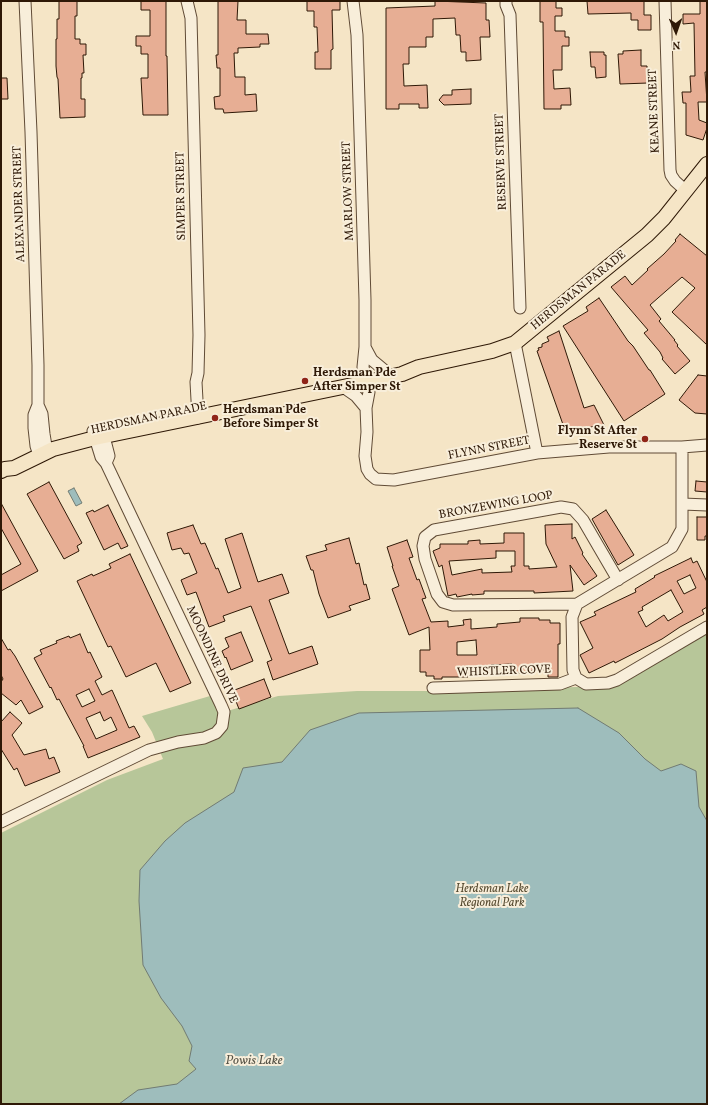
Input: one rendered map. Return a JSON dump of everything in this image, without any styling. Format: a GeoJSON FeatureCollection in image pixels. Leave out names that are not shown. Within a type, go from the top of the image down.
{"type":"FeatureCollection","features":[{"type":"Feature","properties":{"kind":"main road","name":"HERDSMAN PARADE"},"geometry":{"type":"LineString","coordinates":[[3,470],[11,460],[42,449],[60,438],[99,434],[366,378],[402,374],[419,367],[492,351],[514,343],[647,235],[664,218],[707,164]]}},
{"type":"Feature","properties":{"kind":"main road","name":"HERDSMAN PARADE"},"geometry":{"type":"LineString","coordinates":[[201,413],[343,387],[384,370],[400,367],[419,367]]}},
{"type":"Feature","properties":{"kind":"street","name":"ALEXANDER STREET"},"geometry":{"type":"LineString","coordinates":[[25,1],[31,132],[38,406],[34,415],[42,449]]}},
{"type":"Feature","properties":{"kind":"street","name":"SIMPER STREET"},"geometry":{"type":"LineString","coordinates":[[187,1],[191,18]]}},
{"type":"Feature","properties":{"kind":"street","name":"SIMPER STREET"},"geometry":{"type":"LineString","coordinates":[[194,1],[191,18],[199,335],[198,374],[196,382],[201,413]]}},
{"type":"Feature","properties":{"kind":"street","name":"MARLOW STREET"},"geometry":{"type":"LineString","coordinates":[[353,1],[357,35],[365,347],[363,367],[366,378]]}},
{"type":"Feature","properties":{"kind":"street","name":"MARLOW STREET"},"geometry":{"type":"LineString","coordinates":[[357,35],[361,1]]}},
{"type":"Feature","properties":{"kind":"street","name":"RESERVE STREET"},"geometry":{"type":"LineString","coordinates":[[506,1],[510,15]]}},
{"type":"Feature","properties":{"kind":"street","name":"RESERVE STREET"},"geometry":{"type":"LineString","coordinates":[[514,1],[510,15],[520,308]]}},
{"type":"Feature","properties":{"kind":"street","name":"KEANE STREET"},"geometry":{"type":"LineString","coordinates":[[665,1],[670,170],[675,181],[686,191]]}},
{"type":"Feature","properties":{"kind":"street"},"geometry":{"type":"LineString","coordinates":[[514,343],[537,453]]}},
{"type":"Feature","properties":{"kind":"street"},"geometry":{"type":"LineString","coordinates":[[365,347],[372,360],[384,370]]}},
{"type":"Feature","properties":{"kind":"street","name":"FLYNN STREET"},"geometry":{"type":"LineString","coordinates":[[366,378],[369,392],[366,408],[366,469],[376,479],[394,480],[537,453],[609,447],[682,447],[707,445]]}},
{"type":"Feature","properties":{"kind":"street"},"geometry":{"type":"LineString","coordinates":[[343,387],[356,396],[366,408]]}},
{"type":"Feature","properties":{"kind":"street","name":"MOONDINE DRIVE"},"geometry":{"type":"LineString","coordinates":[[1,822],[149,750],[178,742],[204,738],[216,733],[222,726],[224,712],[221,704],[106,463],[108,456],[99,434]]}},
{"type":"Feature","properties":{"kind":"street"},"geometry":{"type":"LineString","coordinates":[[682,447],[682,529],[672,547],[577,604],[572,617],[573,670],[576,678],[586,684],[608,683],[617,680],[707,627]]}},
{"type":"Feature","properties":{"kind":"street","name":"FLYNN STREET"},"geometry":{"type":"LineString","coordinates":[[682,447],[707,453]]}},
{"type":"Feature","properties":{"kind":"street"},"geometry":{"type":"LineString","coordinates":[[683,504],[707,505]]}},
{"type":"Feature","properties":{"kind":"street","name":"BRONZEWING LOOP"},"geometry":{"type":"LineString","coordinates":[[577,604],[453,605],[443,602],[437,594],[425,559],[423,546],[425,537],[434,530],[561,507],[573,509],[583,520],[618,580]]}},
{"type":"Feature","properties":{"kind":"street","name":"WHISTLER COVE"},"geometry":{"type":"LineString","coordinates":[[433,688],[560,684],[576,678]]}},
{"type":"Feature","properties":{"kind":"green space","name":"Herdsman Lake Regional Park"},"geometry":{"type":"Polygon","coordinates":[[[707,634],[707,1104],[1,1104],[1,833],[107,780],[163,759],[152,732],[142,716],[210,696],[224,712],[278,696],[357,691],[428,691],[613,686],[707,634]]]}},
{"type":"Feature","properties":{"kind":"water"},"geometry":{"type":"Polygon","coordinates":[[[74,488],[82,503],[76,506],[68,491],[74,488]]]}},
{"type":"Feature","properties":{"kind":"water","name":"Herdsman Lake Regional Park"},"geometry":{"type":"Polygon","coordinates":[[[578,708],[619,733],[645,759],[661,771],[681,764],[696,771],[699,807],[707,821],[707,1104],[119,1104],[138,1090],[177,1084],[196,1069],[189,1061],[192,1046],[182,1026],[161,998],[143,965],[139,901],[140,870],[165,841],[185,823],[234,792],[243,768],[282,762],[310,730],[359,713],[578,708]]]}},
{"type":"Feature","properties":{"kind":"building"},"geometry":{"type":"Polygon","coordinates":[[[59,1],[77,1],[77,16],[75,16],[75,39],[80,39],[80,44],[86,44],[86,55],[83,55],[84,73],[82,73],[81,78],[81,99],[85,99],[85,117],[60,118],[56,66],[56,39],[57,19],[59,19],[59,1]]]}},
{"type":"Feature","properties":{"kind":"building"},"geometry":{"type":"Polygon","coordinates":[[[141,1],[166,1],[168,115],[143,115],[141,78],[148,78],[148,54],[141,54],[141,46],[136,46],[136,36],[150,36],[150,10],[141,10],[141,1]]]}},
{"type":"Feature","properties":{"kind":"building"},"geometry":{"type":"Polygon","coordinates":[[[218,1],[238,1],[237,20],[246,20],[246,34],[268,34],[269,44],[260,44],[260,47],[238,48],[238,53],[234,53],[235,77],[245,77],[245,95],[256,94],[257,111],[224,113],[223,109],[215,109],[214,97],[220,96],[220,68],[217,68],[216,55],[218,55],[218,1]]]}},
{"type":"Feature","properties":{"kind":"building"},"geometry":{"type":"Polygon","coordinates":[[[307,1],[340,1],[340,10],[332,10],[333,49],[331,50],[331,69],[315,69],[315,52],[318,52],[317,27],[314,27],[314,11],[307,11],[307,1]]]}},
{"type":"Feature","properties":{"kind":"building"},"geometry":{"type":"Polygon","coordinates":[[[435,1],[486,3],[486,20],[489,20],[490,37],[480,37],[481,60],[466,61],[466,52],[461,52],[460,35],[456,35],[455,18],[433,19],[433,37],[426,37],[426,47],[409,47],[409,64],[403,64],[404,86],[427,85],[428,108],[419,108],[419,104],[399,104],[399,109],[386,109],[386,8],[435,6],[435,1]]]}},
{"type":"Feature","properties":{"kind":"building"},"geometry":{"type":"Polygon","coordinates":[[[540,1],[556,1],[556,8],[562,8],[562,16],[555,16],[555,31],[565,31],[565,37],[569,37],[569,46],[562,46],[562,70],[553,70],[554,89],[570,88],[571,105],[561,105],[561,109],[544,109],[543,22],[540,22],[540,1]]]}},
{"type":"Feature","properties":{"kind":"building"},"geometry":{"type":"Polygon","coordinates":[[[587,1],[644,1],[644,15],[651,15],[651,30],[638,30],[638,20],[631,20],[631,13],[588,14],[587,1]]]}},
{"type":"Feature","properties":{"kind":"building"},"geometry":{"type":"Polygon","coordinates":[[[700,1],[707,1],[707,72],[705,72],[707,102],[698,102],[699,120],[707,123],[703,140],[686,135],[686,103],[683,103],[682,92],[691,92],[690,76],[695,76],[694,23],[683,24],[683,14],[700,14],[700,1]]]}},
{"type":"Feature","properties":{"kind":"building"},"geometry":{"type":"Polygon","coordinates":[[[641,50],[641,66],[647,66],[648,83],[620,84],[618,54],[623,54],[623,51],[641,50]]]}},
{"type":"Feature","properties":{"kind":"building"},"geometry":{"type":"Polygon","coordinates":[[[590,52],[604,52],[604,55],[606,55],[606,77],[596,78],[595,67],[591,67],[590,52]]]}},
{"type":"Feature","properties":{"kind":"building"},"geometry":{"type":"Polygon","coordinates":[[[1,78],[7,78],[8,99],[1,99],[1,78]]]}},
{"type":"Feature","properties":{"kind":"building"},"geometry":{"type":"Polygon","coordinates":[[[471,89],[471,104],[444,105],[439,100],[443,95],[452,95],[452,90],[471,89]]]}},
{"type":"Feature","properties":{"kind":"building"},"geometry":{"type":"Polygon","coordinates":[[[680,234],[707,256],[707,345],[672,312],[695,288],[682,277],[650,305],[661,319],[659,321],[690,361],[675,374],[662,359],[663,358],[660,352],[644,333],[648,330],[611,287],[625,276],[632,285],[664,254],[676,241],[675,240],[680,234]]]}},
{"type":"Feature","properties":{"kind":"building"},"geometry":{"type":"Polygon","coordinates":[[[599,298],[650,370],[665,394],[624,421],[563,326],[588,311],[586,307],[599,298]]]}},
{"type":"Feature","properties":{"kind":"building"},"geometry":{"type":"Polygon","coordinates":[[[559,331],[584,408],[594,405],[605,427],[599,430],[595,430],[594,426],[572,434],[571,431],[566,433],[537,351],[539,350],[538,348],[542,347],[542,344],[549,341],[547,337],[559,331]]]}},
{"type":"Feature","properties":{"kind":"building"},"geometry":{"type":"Polygon","coordinates":[[[698,375],[707,376],[707,414],[695,413],[679,400],[698,375]]]}},
{"type":"Feature","properties":{"kind":"building"},"geometry":{"type":"Polygon","coordinates":[[[696,481],[707,482],[707,492],[695,491],[696,481]]]}},
{"type":"Feature","properties":{"kind":"building"},"geometry":{"type":"Polygon","coordinates":[[[49,482],[82,543],[77,546],[79,551],[64,559],[27,494],[49,482]]]}},
{"type":"Feature","properties":{"kind":"building"},"geometry":{"type":"Polygon","coordinates":[[[1,503],[38,571],[1,591],[1,575],[21,564],[1,528],[1,503]]]}},
{"type":"Feature","properties":{"kind":"building"},"geometry":{"type":"Polygon","coordinates":[[[108,505],[128,546],[121,549],[118,543],[104,550],[86,513],[93,510],[94,512],[108,505]]]}},
{"type":"Feature","properties":{"kind":"building"},"geometry":{"type":"Polygon","coordinates":[[[606,510],[634,555],[618,565],[592,519],[606,510]]]}},
{"type":"Feature","properties":{"kind":"building"},"geometry":{"type":"Polygon","coordinates":[[[697,517],[707,517],[707,536],[705,536],[705,540],[697,540],[697,517]]]}},
{"type":"Feature","properties":{"kind":"building"},"geometry":{"type":"Polygon","coordinates":[[[572,524],[572,539],[575,537],[583,553],[582,554],[597,576],[584,585],[570,565],[573,591],[534,593],[534,591],[484,591],[484,594],[472,594],[457,597],[456,594],[448,596],[442,565],[439,567],[433,551],[440,548],[440,544],[468,544],[468,541],[480,540],[480,544],[504,543],[504,533],[524,533],[524,566],[529,566],[529,569],[557,567],[546,544],[545,525],[572,524]],[[496,551],[496,558],[449,561],[452,575],[482,569],[482,573],[512,572],[511,566],[515,566],[515,551],[496,551]]]}},
{"type":"Feature","properties":{"kind":"building"},"geometry":{"type":"Polygon","coordinates":[[[193,525],[201,544],[205,543],[216,569],[218,568],[228,593],[241,588],[225,539],[242,533],[258,582],[282,574],[289,593],[269,600],[289,654],[312,646],[318,664],[273,680],[267,662],[272,660],[251,606],[223,616],[225,621],[209,627],[196,592],[187,595],[181,580],[197,573],[189,553],[184,554],[181,548],[172,550],[167,533],[193,525]]]}},
{"type":"Feature","properties":{"kind":"building"},"geometry":{"type":"Polygon","coordinates":[[[349,538],[356,564],[359,563],[364,585],[366,584],[370,599],[349,606],[351,610],[328,618],[319,594],[313,570],[311,570],[306,556],[327,550],[325,545],[349,538]]]}},
{"type":"Feature","properties":{"kind":"building"},"geometry":{"type":"Polygon","coordinates":[[[407,540],[413,557],[409,558],[417,580],[419,579],[426,598],[422,599],[431,622],[448,621],[448,627],[464,625],[463,620],[471,619],[471,629],[497,627],[497,624],[520,622],[520,618],[539,618],[539,620],[550,620],[550,623],[560,623],[560,644],[558,644],[558,677],[548,677],[548,670],[532,670],[532,673],[512,673],[512,664],[491,665],[491,668],[485,668],[485,675],[468,675],[468,677],[442,677],[442,679],[434,679],[434,676],[426,676],[426,672],[420,672],[420,650],[430,650],[429,627],[409,635],[392,589],[399,586],[387,547],[407,540]],[[476,640],[457,642],[457,655],[477,655],[476,640]]]}},
{"type":"Feature","properties":{"kind":"building"},"geometry":{"type":"Polygon","coordinates":[[[130,554],[191,683],[170,692],[156,663],[126,677],[111,646],[108,647],[77,581],[111,568],[109,564],[130,554]]]}},
{"type":"Feature","properties":{"kind":"building"},"geometry":{"type":"Polygon","coordinates":[[[691,558],[693,563],[697,561],[707,582],[707,607],[702,610],[704,614],[662,639],[615,663],[614,661],[589,673],[580,655],[593,648],[580,622],[596,615],[594,612],[636,592],[635,589],[655,577],[654,576],[691,558]],[[690,575],[677,581],[684,594],[696,588],[690,575]],[[671,590],[642,607],[643,610],[638,612],[646,627],[664,615],[668,621],[683,612],[671,590]]]}},
{"type":"Feature","properties":{"kind":"building"},"geometry":{"type":"Polygon","coordinates":[[[241,632],[253,661],[231,670],[222,651],[229,647],[225,638],[241,632]]]}},
{"type":"Feature","properties":{"kind":"building"},"geometry":{"type":"Polygon","coordinates":[[[80,634],[88,653],[90,652],[102,677],[95,681],[102,695],[112,690],[129,728],[134,726],[140,737],[88,758],[84,746],[59,699],[57,700],[34,658],[42,654],[40,650],[57,643],[56,641],[69,636],[70,638],[80,634]],[[89,689],[76,695],[82,707],[95,701],[89,689]],[[100,712],[86,718],[96,739],[117,730],[111,717],[104,721],[100,712]]]}},
{"type":"Feature","properties":{"kind":"building"},"geometry":{"type":"Polygon","coordinates":[[[1,638],[8,650],[10,649],[15,656],[43,707],[29,714],[21,700],[16,705],[1,693],[1,682],[3,679],[1,675],[1,638]]]}},
{"type":"Feature","properties":{"kind":"building"},"geometry":{"type":"Polygon","coordinates":[[[264,679],[271,697],[239,709],[232,691],[264,679]]]}},
{"type":"Feature","properties":{"kind":"building"},"geometry":{"type":"Polygon","coordinates":[[[10,712],[22,723],[12,735],[24,755],[46,749],[49,759],[54,757],[60,772],[25,786],[17,768],[14,770],[1,749],[1,722],[10,712]]]}},
{"type":"Feature","properties":{"kind":"place","name":"Herdsman Pde After Simper St"},"geometry":{"type":"Point","coordinates":[305,381]}},
{"type":"Feature","properties":{"kind":"place","name":"Herdsman Pde Before Simper St"},"geometry":{"type":"Point","coordinates":[215,418]}},
{"type":"Feature","properties":{"kind":"place","name":"Flynn St After Reserve St"},"geometry":{"type":"Point","coordinates":[645,439]}},
{"type":"Feature","properties":{"kind":"water label","name":"Powis Lake"},"geometry":{"type":"Point","coordinates":[254,1062]}}]}
